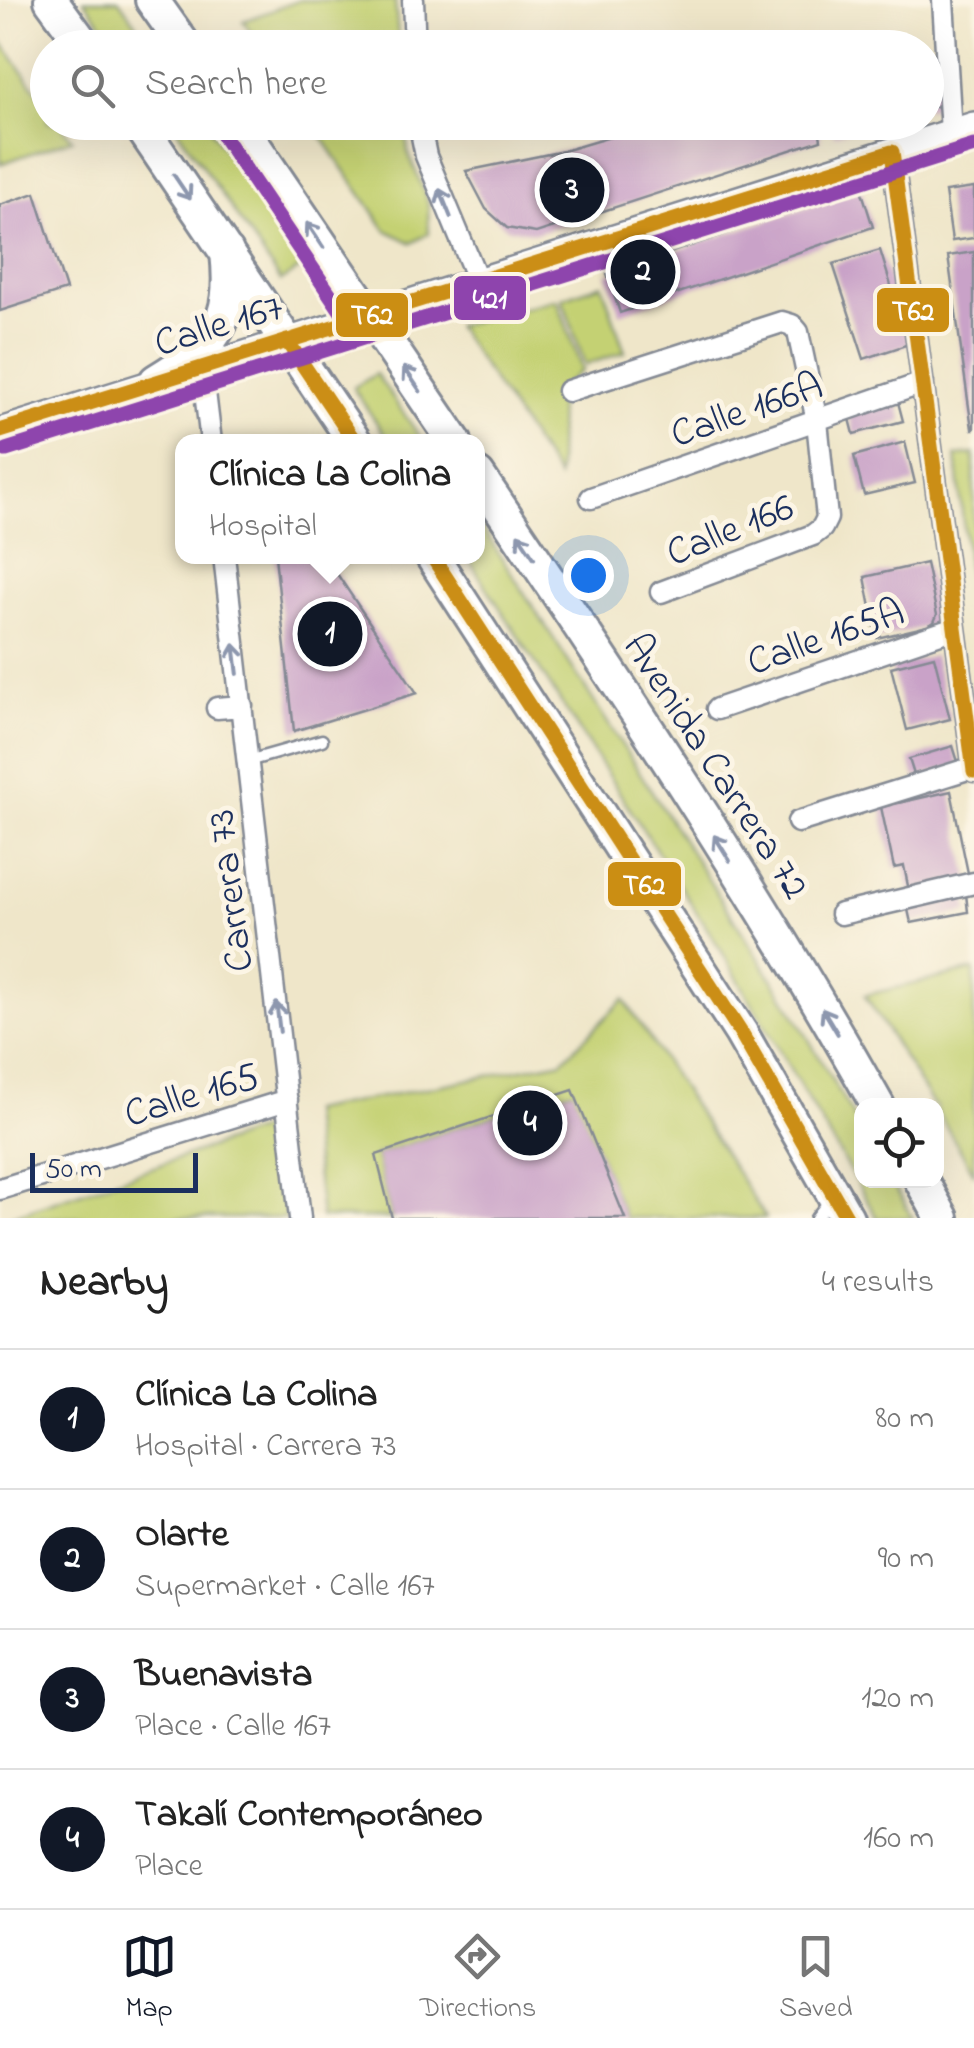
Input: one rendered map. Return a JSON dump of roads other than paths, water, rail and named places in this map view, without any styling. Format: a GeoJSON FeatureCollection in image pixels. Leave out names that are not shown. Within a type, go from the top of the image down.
{"type":"FeatureCollection","features":[{"type":"Feature","properties":{"kind":"highway"},"geometry":{"type":"LineString","coordinates":[[51,0],[73,30]]}},
{"type":"Feature","properties":{"kind":"highway"},"geometry":{"type":"LineString","coordinates":[[152,0],[173,30]]}},
{"type":"Feature","properties":{"kind":"highway"},"geometry":{"type":"LineString","coordinates":[[150,140],[350,434]]}},
{"type":"Feature","properties":{"kind":"highway"},"geometry":{"type":"LineString","coordinates":[[250,140],[450,434]]}},
{"type":"Feature","properties":{"kind":"highway"},"geometry":{"type":"LineString","coordinates":[[156,381],[205,348],[217,332],[229,297],[226,252]]}},
{"type":"Feature","properties":{"kind":"highway","name":"Avenida Carrera 72"},"geometry":{"type":"LineString","coordinates":[[485,486],[699,810],[832,1023],[874,1098]]}},
{"type":"Feature","properties":{"kind":"highway"},"geometry":{"type":"LineString","coordinates":[[437,564],[741,1034],[832,1210]]}},
{"type":"Feature","properties":{"kind":"highway"},"geometry":{"type":"LineString","coordinates":[[925,1188],[942,1218]]}},
{"type":"Feature","properties":{"kind":"street"},"geometry":{"type":"LineString","coordinates":[[413,0],[414,30]]}},
{"type":"Feature","properties":{"kind":"street"},"geometry":{"type":"LineString","coordinates":[[943,0],[962,129]]}},
{"type":"Feature","properties":{"kind":"street"},"geometry":{"type":"LineString","coordinates":[[423,140],[478,281]]}},
{"type":"Feature","properties":{"kind":"street","name":"Calle 167"},"geometry":{"type":"LineString","coordinates":[[0,431],[929,140]]}},
{"type":"Feature","properties":{"kind":"street"},"geometry":{"type":"LineString","coordinates":[[798,822],[974,769],[892,152]]}},
{"type":"Feature","properties":{"kind":"street"},"geometry":{"type":"LineString","coordinates":[[568,391],[782,322],[798,332],[817,421]]}},
{"type":"Feature","properties":{"kind":"street"},"geometry":{"type":"LineString","coordinates":[[202,367],[210,434]]}},
{"type":"Feature","properties":{"kind":"street","name":"Calle 166A"},"geometry":{"type":"LineString","coordinates":[[591,498],[923,383]]}},
{"type":"Feature","properties":{"kind":"street","name":"Calle 166"},"geometry":{"type":"LineString","coordinates":[[661,592],[813,535],[822,528],[827,518],[817,421]]}},
{"type":"Feature","properties":{"kind":"street","name":"Carrera 73"},"geometry":{"type":"LineString","coordinates":[[225,564],[300,1218]]}},
{"type":"Feature","properties":{"kind":"street","name":"Calle 165A"},"geometry":{"type":"LineString","coordinates":[[717,709],[955,628]]}},
{"type":"Feature","properties":{"kind":"street"},"geometry":{"type":"LineString","coordinates":[[217,708],[242,706]]}},
{"type":"Feature","properties":{"kind":"street"},"geometry":{"type":"LineString","coordinates":[[841,914],[974,884]]}},
{"type":"Feature","properties":{"kind":"street","name":"Calle 165"},"geometry":{"type":"LineString","coordinates":[[0,1188],[287,1100]]}},
{"type":"Feature","properties":{"kind":"lane"},"geometry":{"type":"LineString","coordinates":[[248,761],[322,740]]}},
{"type":"Feature","properties":{"kind":"place","name":"Buenavista"},"geometry":{"type":"Point","coordinates":[572,190]}},
{"type":"Feature","properties":{"kind":"place","name":"Olarte"},"geometry":{"type":"Point","coordinates":[643,272]}},
{"type":"Feature","properties":{"kind":"place","name":"Clínica La Colina"},"geometry":{"type":"Point","coordinates":[330,634]}},
{"type":"Feature","properties":{"kind":"place","name":"Takalí Contemporáneo"},"geometry":{"type":"Point","coordinates":[530,1123]}}]}
